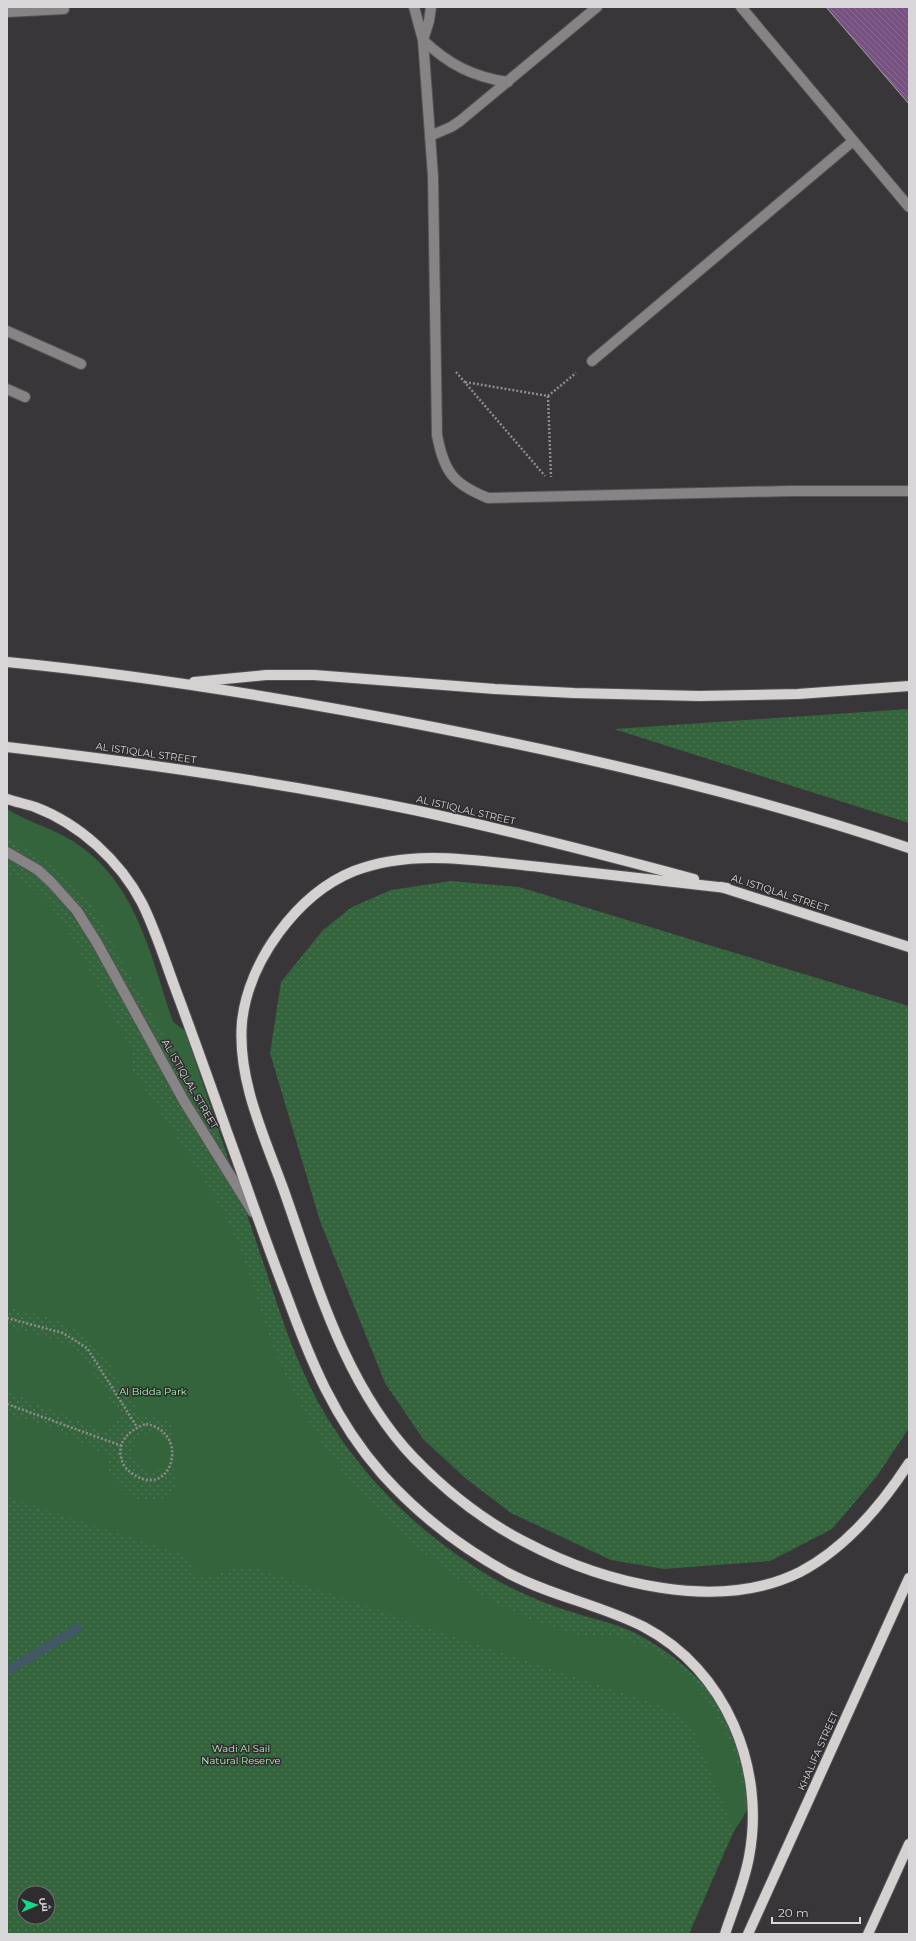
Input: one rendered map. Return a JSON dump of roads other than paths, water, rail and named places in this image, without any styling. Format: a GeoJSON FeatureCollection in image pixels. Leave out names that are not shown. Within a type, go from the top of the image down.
{"type":"FeatureCollection","features":[{"type":"Feature","properties":{"kind":"main road"},"geometry":{"type":"LineString","coordinates":[[7,662],[184,684],[360,713],[527,746],[664,778],[748,800],[909,848]]}},
{"type":"Feature","properties":{"kind":"main road"},"geometry":{"type":"LineString","coordinates":[[184,684],[258,676],[314,675],[495,689],[574,693],[699,696],[798,694],[909,686]]}},
{"type":"Feature","properties":{"kind":"main road","name":"AL ISTIQLAL STREET"},"geometry":{"type":"LineString","coordinates":[[7,748],[186,770],[412,810],[581,848],[727,888],[909,947]]}},
{"type":"Feature","properties":{"kind":"main road"},"geometry":{"type":"LineString","coordinates":[[7,799],[37,807],[77,828],[113,862],[141,901],[183,1009],[259,1222],[314,1367],[347,1429],[383,1474],[422,1513],[463,1545],[509,1573],[556,1595],[642,1626],[668,1642],[686,1657],[706,1678],[722,1700],[736,1729],[747,1766],[753,1804],[749,1858],[725,1934]]}},
{"type":"Feature","properties":{"kind":"main road"},"geometry":{"type":"LineString","coordinates":[[727,888],[460,859],[404,859],[376,864],[349,873],[325,887],[305,904],[276,934],[258,967],[246,995],[241,1026],[243,1065],[253,1103],[331,1321],[353,1369],[383,1420],[412,1456],[439,1483],[482,1516],[525,1542],[575,1564],[618,1579],[704,1593],[745,1590],[774,1583],[801,1571],[829,1554],[872,1514],[909,1463]]}},
{"type":"Feature","properties":{"kind":"main road","name":"KHALIFA STREET"},"geometry":{"type":"LineString","coordinates":[[748,1934],[909,1578]]}},
{"type":"Feature","properties":{"kind":"main road"},"geometry":{"type":"LineString","coordinates":[[868,1934],[909,1844]]}},
{"type":"Feature","properties":{"kind":"street"},"geometry":{"type":"LineString","coordinates":[[414,7],[423,40],[433,176],[437,348],[437,436],[441,457],[451,476],[468,490],[488,498],[790,491],[909,491]]}},
{"type":"Feature","properties":{"kind":"street"},"geometry":{"type":"LineString","coordinates":[[423,40],[429,21],[431,7]]}},
{"type":"Feature","properties":{"kind":"street"},"geometry":{"type":"LineString","coordinates":[[430,136],[451,127],[460,121],[597,7]]}},
{"type":"Feature","properties":{"kind":"street"},"geometry":{"type":"LineString","coordinates":[[741,7],[909,207]]}},
{"type":"Feature","properties":{"kind":"street"},"geometry":{"type":"LineString","coordinates":[[7,12],[64,9]]}},
{"type":"Feature","properties":{"kind":"street"},"geometry":{"type":"LineString","coordinates":[[423,40],[437,54],[453,65],[489,79],[508,82]]}},
{"type":"Feature","properties":{"kind":"street"},"geometry":{"type":"LineString","coordinates":[[592,361],[853,141]]}},
{"type":"Feature","properties":{"kind":"street"},"geometry":{"type":"LineString","coordinates":[[7,331],[81,364]]}},
{"type":"Feature","properties":{"kind":"street"},"geometry":{"type":"LineString","coordinates":[[7,389],[25,397]]}},
{"type":"Feature","properties":{"kind":"street","name":"AL ISTIQLAL STREET"},"geometry":{"type":"LineString","coordinates":[[7,852],[38,870],[51,882],[77,912],[97,943],[184,1101],[259,1222]]}},
{"type":"Feature","properties":{"kind":"waterway"},"geometry":{"type":"LineString","coordinates":[[7,1671],[78,1628]]}},
{"type":"Feature","properties":{"kind":"park label","name":"Al Bidda Park"},"geometry":{"type":"Point","coordinates":[153,1391]}},
{"type":"Feature","properties":{"kind":"park label","name":"Wadi Al Sail Natural Reserve"},"geometry":{"type":"Point","coordinates":[241,1754]}}]}
